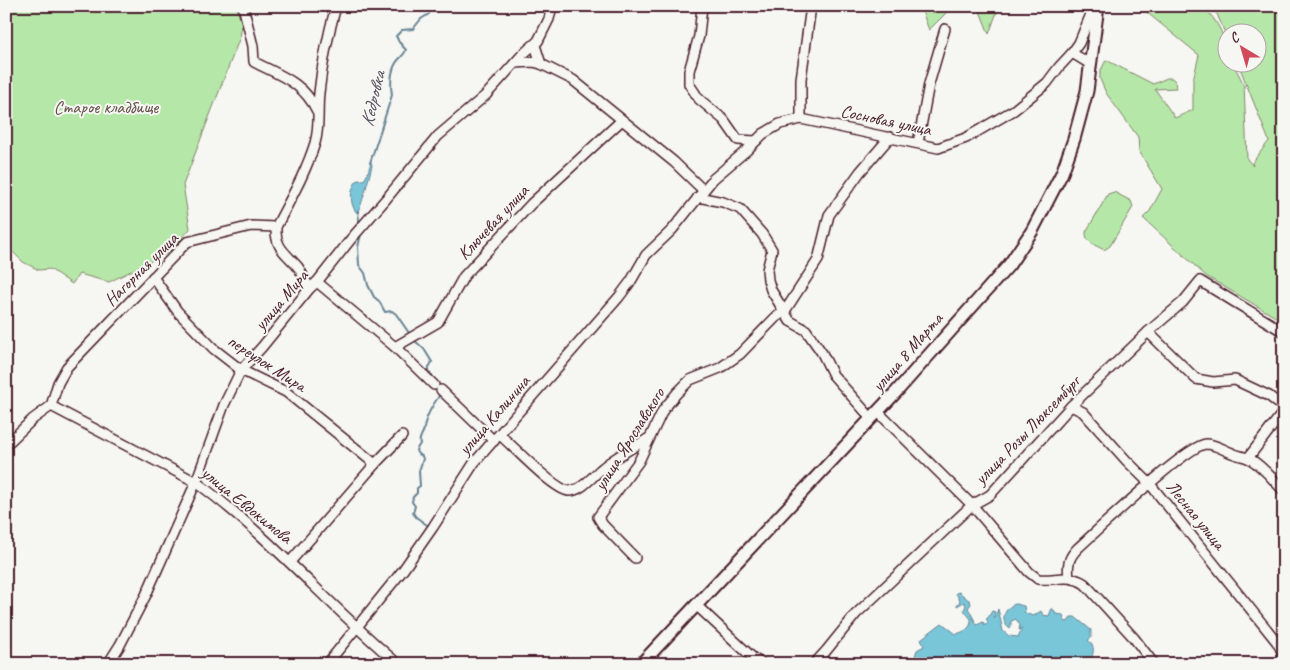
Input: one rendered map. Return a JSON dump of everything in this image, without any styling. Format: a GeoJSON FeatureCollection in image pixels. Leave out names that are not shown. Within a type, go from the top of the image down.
{"type":"FeatureCollection","features":[{"type":"Feature","properties":{"kind":"main road","name":"улица 8 Марта"},"geometry":{"type":"LineString","coordinates":[[642,664],[874,415],[1009,264],[1032,231],[1062,173],[1074,139],[1087,90],[1095,10]]}},
{"type":"Feature","properties":{"kind":"street"},"geometry":{"type":"LineString","coordinates":[[243,6],[253,46],[254,62],[295,82],[309,96],[318,113]]}},
{"type":"Feature","properties":{"kind":"street"},"geometry":{"type":"LineString","coordinates":[[336,6],[322,68],[318,129],[315,143],[276,227],[275,236],[279,247],[313,285],[395,347],[497,438],[552,483],[565,490],[577,490],[606,464],[650,438]]}},
{"type":"Feature","properties":{"kind":"street","name":"улица Мира"},"geometry":{"type":"LineString","coordinates":[[108,664],[146,595],[196,482],[224,405],[241,370],[438,136],[494,87],[538,41],[552,6]]}},
{"type":"Feature","properties":{"kind":"street"},"geometry":{"type":"LineString","coordinates":[[702,6],[699,36],[689,70],[690,84],[699,99],[724,120],[738,140],[739,157]]}},
{"type":"Feature","properties":{"kind":"street"},"geometry":{"type":"LineString","coordinates":[[801,119],[801,79],[811,6]]}},
{"type":"Feature","properties":{"kind":"street","name":"Сосновая улица"},"geometry":{"type":"LineString","coordinates":[[700,193],[763,134],[780,124],[801,119],[938,148],[966,138],[1014,110],[1047,84],[1079,43],[1095,10]]}},
{"type":"Feature","properties":{"kind":"street"},"geometry":{"type":"LineString","coordinates":[[918,143],[929,84],[945,29]]}},
{"type":"Feature","properties":{"kind":"street"},"geometry":{"type":"LineString","coordinates":[[534,45],[541,64]]}},
{"type":"Feature","properties":{"kind":"street"},"geometry":{"type":"LineString","coordinates":[[1072,53],[1090,64]]}},
{"type":"Feature","properties":{"kind":"street"},"geometry":{"type":"LineString","coordinates":[[515,63],[533,62],[541,64],[573,80],[674,162],[700,193],[740,209],[770,246],[772,252],[767,264],[771,290],[790,321],[806,330],[834,375],[874,415],[972,505],[1029,572],[1038,579],[1069,577],[1079,580],[1134,638],[1152,663]]}},
{"type":"Feature","properties":{"kind":"street","name":"Ключевая улица"},"geometry":{"type":"LineString","coordinates":[[395,347],[438,322],[464,276],[531,204],[622,120]]}},
{"type":"Feature","properties":{"kind":"street","name":"улица Ярославского"},"geometry":{"type":"LineString","coordinates":[[635,558],[603,525],[598,517],[639,461],[666,406],[690,380],[720,368],[729,362],[775,318],[785,311],[818,260],[829,215],[860,172],[890,137]]}},
{"type":"Feature","properties":{"kind":"street"},"geometry":{"type":"LineString","coordinates":[[738,140],[756,141]]}},
{"type":"Feature","properties":{"kind":"street","name":"улица Калинина"},"geometry":{"type":"LineString","coordinates":[[327,664],[403,570],[446,507],[469,469],[619,297],[646,255],[672,230],[700,193]]}},
{"type":"Feature","properties":{"kind":"street","name":"Нагорная улица"},"geometry":{"type":"LineString","coordinates":[[51,406],[58,383],[67,368],[187,242],[251,226],[276,227]]}},
{"type":"Feature","properties":{"kind":"street","name":"переулок Мира"},"geometry":{"type":"LineString","coordinates":[[153,277],[178,312],[214,349],[241,370],[286,392],[375,464]]}},
{"type":"Feature","properties":{"kind":"street","name":"улица Розы Люксембург"},"geometry":{"type":"LineString","coordinates":[[814,664],[856,614],[972,505],[990,495],[1071,406],[1148,332],[1183,302],[1200,281],[1284,332]]}},
{"type":"Feature","properties":{"kind":"street"},"geometry":{"type":"LineString","coordinates":[[1148,332],[1196,379],[1213,382],[1234,380],[1269,396],[1284,409],[1248,458]]}},
{"type":"Feature","properties":{"kind":"street"},"geometry":{"type":"LineString","coordinates":[[6,446],[29,422],[51,406]]}},
{"type":"Feature","properties":{"kind":"street","name":"улица Евдокимова"},"geometry":{"type":"LineString","coordinates":[[51,406],[196,482],[236,513],[290,562],[357,628],[398,664]]}},
{"type":"Feature","properties":{"kind":"street","name":"Лесная улица"},"geometry":{"type":"LineString","coordinates":[[1071,406],[1083,412],[1150,484],[1277,642],[1284,655]]}},
{"type":"Feature","properties":{"kind":"street"},"geometry":{"type":"LineString","coordinates":[[290,562],[375,464],[402,436]]}},
{"type":"Feature","properties":{"kind":"street"},"geometry":{"type":"LineString","coordinates":[[1069,577],[1068,563],[1073,553],[1150,484],[1188,453],[1201,445],[1215,445],[1231,453],[1248,458],[1284,491]]}},
{"type":"Feature","properties":{"kind":"street"},"geometry":{"type":"LineString","coordinates":[[696,605],[753,658],[762,664]]}},
{"type":"Feature","properties":{"kind":"green space","name":"Старое кладбище"},"geometry":{"type":"Polygon","coordinates":[[[6,6],[236,6],[242,25],[240,37],[183,185],[190,229],[169,252],[109,282],[79,274],[72,284],[50,269],[39,270],[23,262],[6,245],[6,6]]]}},
{"type":"Feature","properties":{"kind":"green space"},"geometry":{"type":"Polygon","coordinates":[[[920,6],[953,6],[929,30],[920,6]]]}},
{"type":"Feature","properties":{"kind":"green space"},"geometry":{"type":"Polygon","coordinates":[[[978,6],[999,6],[989,34],[978,6]]]}},
{"type":"Feature","properties":{"kind":"green space"},"geometry":{"type":"Polygon","coordinates":[[[1139,6],[1202,6],[1213,18],[1218,26],[1218,72],[1238,72],[1244,85],[1247,159],[1253,166],[1252,163],[1269,141],[1242,72],[1268,72],[1268,22],[1220,22],[1217,14],[1208,6],[1284,6],[1284,322],[1206,276],[1143,218],[1150,211],[1162,189],[1139,151],[1138,137],[1106,93],[1100,79],[1100,72],[1106,60],[1153,84],[1167,78],[1172,78],[1175,81],[1176,88],[1155,89],[1175,118],[1193,110],[1193,80],[1199,55],[1139,6]]]}},
{"type":"Feature","properties":{"kind":"green space"},"geometry":{"type":"Polygon","coordinates":[[[1114,192],[1131,201],[1133,207],[1110,246],[1104,250],[1087,239],[1086,232],[1108,194],[1114,192]]]}},
{"type":"Feature","properties":{"kind":"water"},"geometry":{"type":"Polygon","coordinates":[[[371,162],[370,173],[358,213],[351,200],[353,187],[358,180],[364,180],[371,162]]]}},
{"type":"Feature","properties":{"kind":"water"},"geometry":{"type":"Polygon","coordinates":[[[959,592],[970,601],[971,604],[968,608],[977,625],[983,622],[985,625],[987,624],[988,621],[986,619],[992,611],[995,612],[995,618],[998,609],[1003,631],[1009,636],[1018,637],[1022,628],[1019,630],[1020,625],[1016,619],[1011,621],[1009,628],[1004,622],[1006,611],[1012,605],[1024,606],[1025,613],[1033,616],[1041,611],[1043,615],[1049,616],[1052,608],[1056,614],[1063,615],[1065,622],[1069,621],[1071,617],[1075,617],[1091,630],[1091,638],[1088,640],[1093,646],[1091,664],[911,664],[914,659],[918,661],[915,656],[917,650],[924,646],[921,639],[942,623],[956,634],[965,631],[969,627],[971,619],[964,610],[966,605],[964,602],[957,606],[960,601],[956,593],[959,592]]]}},
{"type":"Feature","properties":{"kind":"waterway","name":"Кедровка"},"geometry":{"type":"LineString","coordinates":[[370,163],[392,95],[393,70],[406,50],[396,36],[402,30],[413,29],[421,19],[429,14],[432,6]]}},
{"type":"Feature","properties":{"kind":"waterway","name":"Кедровка"},"geometry":{"type":"LineString","coordinates":[[358,210],[359,222]]}},
{"type":"Feature","properties":{"kind":"waterway","name":"Кедровка"},"geometry":{"type":"LineString","coordinates":[[361,234],[358,247],[359,265],[365,273],[368,285],[385,312],[392,311],[396,314],[409,333]]}},
{"type":"Feature","properties":{"kind":"waterway","name":"Кедровка"},"geometry":{"type":"LineString","coordinates":[[414,340],[424,349],[432,362],[426,373],[432,375],[439,387]]}},
{"type":"Feature","properties":{"kind":"waterway","name":"Кедровка"},"geometry":{"type":"LineString","coordinates":[[427,525],[413,513],[415,506],[412,502],[413,497],[417,493],[417,488],[420,486],[419,471],[423,459],[416,450],[420,444],[427,416],[439,396],[438,391]]}},
{"type":"Feature","properties":{"kind":"waterway","name":"Кедровка"},"geometry":{"type":"LineString","coordinates":[[763,661],[770,664]]}}]}
